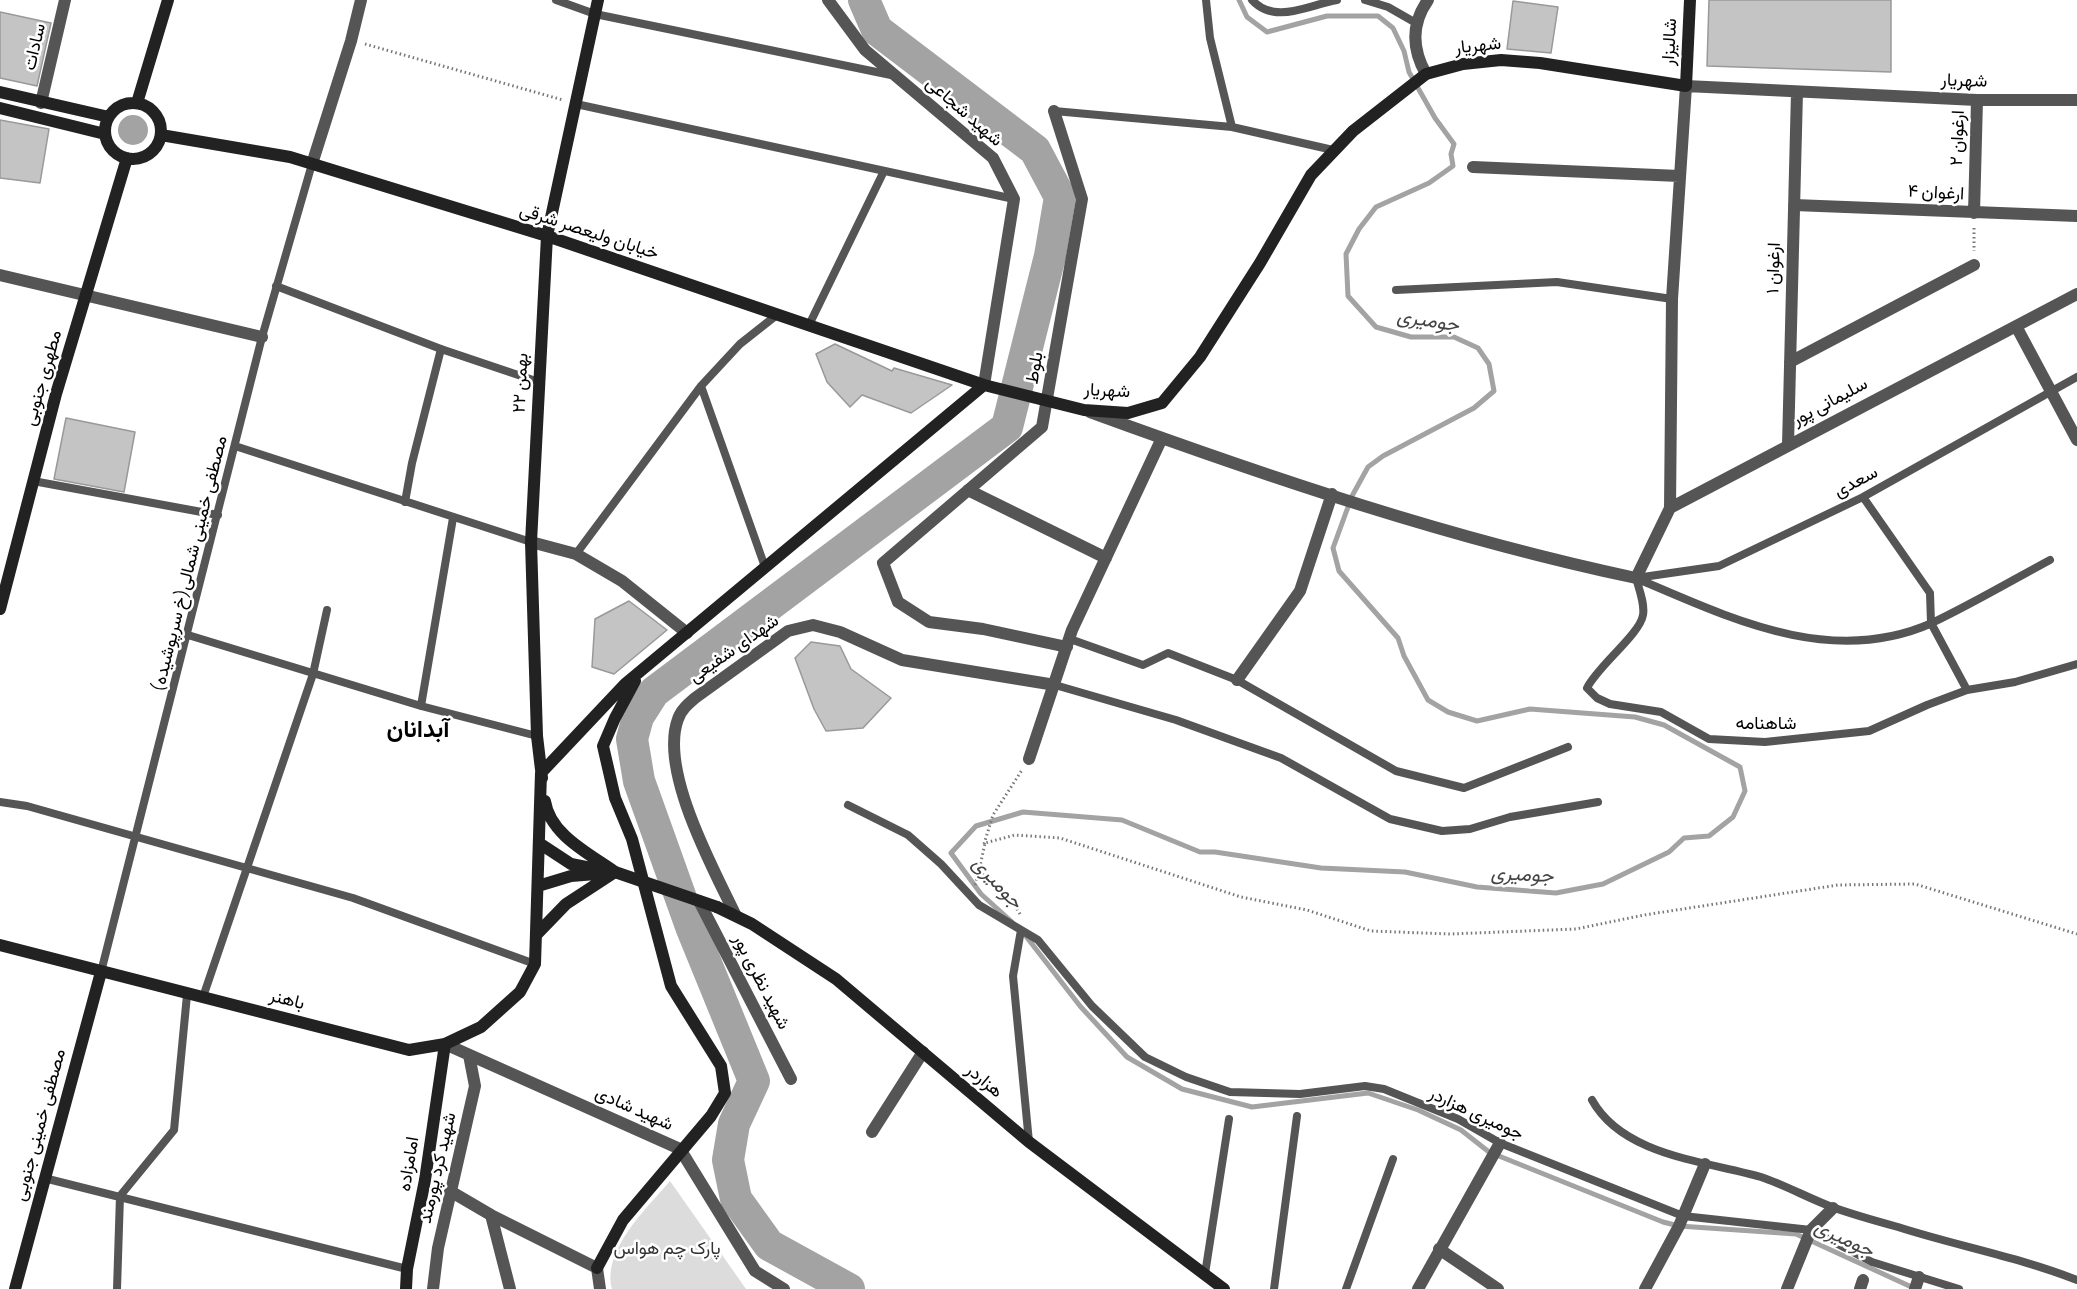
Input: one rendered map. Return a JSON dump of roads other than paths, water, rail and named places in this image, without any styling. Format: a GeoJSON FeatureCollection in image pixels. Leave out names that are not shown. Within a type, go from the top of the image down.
{"type":"FeatureCollection","features":[{"type":"Feature","properties":{"kind":"main road"},"geometry":{"type":"LineString","coordinates":[[137,103],[168,0]]}},
{"type":"Feature","properties":{"kind":"main road","name":"۲۲ بهمن"},"geometry":{"type":"LineString","coordinates":[[541,773],[537,736],[531,542],[547,236],[598,0]]}},
{"type":"Feature","properties":{"kind":"main road","name":"شالیزار"},"geometry":{"type":"LineString","coordinates":[[1686,86],[1690,0]]}},
{"type":"Feature","properties":{"kind":"main road","name":"شهریار"},"geometry":{"type":"LineString","coordinates":[[1000,388],[1084,410],[1128,413],[1162,404],[1200,357],[1260,263],[1311,175],[1353,131],[1423,77],[1463,64],[1502,60],[1540,63],[1686,86]]}},
{"type":"Feature","properties":{"kind":"main road"},"geometry":{"type":"LineString","coordinates":[[0,92],[109,117]]}},
{"type":"Feature","properties":{"kind":"main road"},"geometry":{"type":"LineString","coordinates":[[137,103],[145,106],[158,118],[161,135],[158,143],[145,156],[127,158],[112,150],[105,134],[109,117],[121,106],[137,103]]}},
{"type":"Feature","properties":{"kind":"main road"},"geometry":{"type":"LineString","coordinates":[[0,108],[105,134]]}},
{"type":"Feature","properties":{"kind":"main road","name":"خیابان ولیعصر شرقی"},"geometry":{"type":"LineString","coordinates":[[161,135],[291,157],[547,236],[984,385],[1000,388]]}},
{"type":"Feature","properties":{"kind":"main road","name":"مطهری جنوبی"},"geometry":{"type":"LineString","coordinates":[[0,609],[56,394],[127,158]]}},
{"type":"Feature","properties":{"kind":"main road"},"geometry":{"type":"LineString","coordinates":[[535,964],[541,773],[641,671],[984,385]]}},
{"type":"Feature","properties":{"kind":"main road"},"geometry":{"type":"LineString","coordinates":[[597,1268],[623,1220],[680,1149],[711,1116],[725,1093],[721,1066],[671,986],[632,839],[615,798],[603,746],[615,718],[641,671]]}},
{"type":"Feature","properties":{"kind":"main road"},"geometry":{"type":"LineString","coordinates":[[541,773],[546,812],[554,825],[615,872]]}},
{"type":"Feature","properties":{"kind":"main road"},"geometry":{"type":"LineString","coordinates":[[539,843],[572,864],[615,872]]}},
{"type":"Feature","properties":{"kind":"main road"},"geometry":{"type":"LineString","coordinates":[[538,886],[571,876],[615,872]]}},
{"type":"Feature","properties":{"kind":"main road"},"geometry":{"type":"LineString","coordinates":[[536,934],[566,904],[615,872]]}},
{"type":"Feature","properties":{"kind":"main road","name":"هزاردر"},"geometry":{"type":"LineString","coordinates":[[615,872],[735,914],[836,979],[1029,1142],[1224,1289]]}},
{"type":"Feature","properties":{"kind":"main road","name":"باهنر"},"geometry":{"type":"LineString","coordinates":[[0,945],[187,995],[203,997],[409,1050],[445,1044],[481,1027],[498,1015],[520,992],[535,964]]}},
{"type":"Feature","properties":{"kind":"main road","name":"مصطفی خمینی جنوبی"},"geometry":{"type":"LineString","coordinates":[[15,1289],[101,972]]}},
{"type":"Feature","properties":{"kind":"main road","name":"امامزاده"},"geometry":{"type":"LineString","coordinates":[[406,1289],[407,1269],[425,1180],[445,1044]]}},
{"type":"Feature","properties":{"kind":"street","name":"سادات"},"geometry":{"type":"LineString","coordinates":[[41,103],[65,0]]}},
{"type":"Feature","properties":{"kind":"street"},"geometry":{"type":"LineString","coordinates":[[312,164],[351,41],[361,0]]}},
{"type":"Feature","properties":{"kind":"street","name":"شهید شجاعی"},"geometry":{"type":"LineString","coordinates":[[828,0],[865,50],[993,158],[1014,199]]}},
{"type":"Feature","properties":{"kind":"street"},"geometry":{"type":"LineString","coordinates":[[1423,77],[1414,38],[1416,23],[1428,0]]}},
{"type":"Feature","properties":{"kind":"street"},"geometry":{"type":"LineString","coordinates":[[1084,410],[1365,505],[1546,560],[1636,578],[1670,508],[1672,299],[1686,86]]}},
{"type":"Feature","properties":{"kind":"street","name":"شهریار"},"geometry":{"type":"LineString","coordinates":[[1686,86],[1977,100],[2077,100]]}},
{"type":"Feature","properties":{"kind":"street","name":"ارغوان ۱"},"geometry":{"type":"LineString","coordinates":[[1788,445],[1797,92]]}},
{"type":"Feature","properties":{"kind":"street","name":"ارغوان ۲"},"geometry":{"type":"LineString","coordinates":[[1974,213],[1977,100]]}},
{"type":"Feature","properties":{"kind":"street","name":"بلوط"},"geometry":{"type":"LineString","coordinates":[[1054,111],[1082,199],[1042,428],[883,563],[898,602],[929,622],[983,629],[1067,648]]}},
{"type":"Feature","properties":{"kind":"street"},"geometry":{"type":"LineString","coordinates":[[1473,167],[1679,176]]}},
{"type":"Feature","properties":{"kind":"street"},"geometry":{"type":"LineString","coordinates":[[984,385],[1014,199]]}},
{"type":"Feature","properties":{"kind":"street","name":"ارغوان ۴"},"geometry":{"type":"LineString","coordinates":[[1794,205],[2077,216]]}},
{"type":"Feature","properties":{"kind":"street"},"geometry":{"type":"LineString","coordinates":[[1790,362],[1974,265]]}},
{"type":"Feature","properties":{"kind":"street"},"geometry":{"type":"LineString","coordinates":[[0,275],[262,337]]}},
{"type":"Feature","properties":{"kind":"street","name":"سلیمانی پور"},"geometry":{"type":"LineString","coordinates":[[1670,508],[2077,294]]}},
{"type":"Feature","properties":{"kind":"street"},"geometry":{"type":"LineString","coordinates":[[2016,326],[2077,440]]}},
{"type":"Feature","properties":{"kind":"street"},"geometry":{"type":"LineString","coordinates":[[1029,759],[1067,648],[1162,438]]}},
{"type":"Feature","properties":{"kind":"street"},"geometry":{"type":"LineString","coordinates":[[968,490],[1106,558]]}},
{"type":"Feature","properties":{"kind":"street"},"geometry":{"type":"LineString","coordinates":[[1238,680],[1300,591],[1332,494]]}},
{"type":"Feature","properties":{"kind":"street"},"geometry":{"type":"LineString","coordinates":[[531,542],[576,554],[622,581],[687,633]]}},
{"type":"Feature","properties":{"kind":"street","name":"شهدای شفیعی"},"geometry":{"type":"LineString","coordinates":[[735,914],[694,828],[682,791],[675,754],[675,731],[683,710],[695,698],[788,631],[813,626],[840,632],[902,660],[1055,685]]}},
{"type":"Feature","properties":{"kind":"street","name":"شهید نظری پور"},"geometry":{"type":"LineString","coordinates":[[699,901],[791,1079]]}},
{"type":"Feature","properties":{"kind":"street","name":"شهید شادی"},"geometry":{"type":"LineString","coordinates":[[445,1044],[680,1149],[755,1271],[784,1289]]}},
{"type":"Feature","properties":{"kind":"street"},"geometry":{"type":"LineString","coordinates":[[872,1132],[923,1052]]}},
{"type":"Feature","properties":{"kind":"street","name":"شهید کرد پورمند"},"geometry":{"type":"LineString","coordinates":[[433,1289],[433,1275],[450,1191],[475,1086],[469,1055]]}},
{"type":"Feature","properties":{"kind":"street"},"geometry":{"type":"LineString","coordinates":[[1418,1289],[1500,1143]]}},
{"type":"Feature","properties":{"kind":"street"},"geometry":{"type":"LineString","coordinates":[[1645,1289],[1683,1216],[1705,1164]]}},
{"type":"Feature","properties":{"kind":"street"},"geometry":{"type":"LineString","coordinates":[[450,1191],[491,1215],[597,1268],[600,1289]]}},
{"type":"Feature","properties":{"kind":"street"},"geometry":{"type":"LineString","coordinates":[[1787,1289],[1811,1230],[1833,1208]]}},
{"type":"Feature","properties":{"kind":"street"},"geometry":{"type":"LineString","coordinates":[[491,1215],[510,1289]]}},
{"type":"Feature","properties":{"kind":"street"},"geometry":{"type":"LineString","coordinates":[[1439,1249],[1498,1289]]}},
{"type":"Feature","properties":{"kind":"lane"},"geometry":{"type":"LineString","coordinates":[[556,0],[595,14],[896,76]]}},
{"type":"Feature","properties":{"kind":"lane"},"geometry":{"type":"LineString","coordinates":[[1206,0],[1210,38],[1232,128]]}},
{"type":"Feature","properties":{"kind":"lane"},"geometry":{"type":"LineString","coordinates":[[1252,0],[1260,9],[1276,14],[1337,0]]}},
{"type":"Feature","properties":{"kind":"lane"},"geometry":{"type":"LineString","coordinates":[[1365,0],[1388,7],[1416,23]]}},
{"type":"Feature","properties":{"kind":"lane"},"geometry":{"type":"LineString","coordinates":[[576,104],[1014,199]]}},
{"type":"Feature","properties":{"kind":"lane"},"geometry":{"type":"LineString","coordinates":[[1054,111],[1232,128],[1333,150]]}},
{"type":"Feature","properties":{"kind":"lane","name":"مصطفی خمینی شمالی(خ سرپوشیده)"},"geometry":{"type":"LineString","coordinates":[[101,972],[262,337],[312,164]]}},
{"type":"Feature","properties":{"kind":"lane"},"geometry":{"type":"LineString","coordinates":[[809,325],[884,171]]}},
{"type":"Feature","properties":{"kind":"lane"},"geometry":{"type":"LineString","coordinates":[[1396,290],[1557,282],[1672,299]]}},
{"type":"Feature","properties":{"kind":"lane"},"geometry":{"type":"LineString","coordinates":[[276,286],[441,349],[539,382]]}},
{"type":"Feature","properties":{"kind":"lane"},"geometry":{"type":"LineString","coordinates":[[576,554],[701,386],[740,344],[778,314]]}},
{"type":"Feature","properties":{"kind":"lane"},"geometry":{"type":"LineString","coordinates":[[405,502],[412,463],[441,349]]}},
{"type":"Feature","properties":{"kind":"lane","name":"سعدی"},"geometry":{"type":"LineString","coordinates":[[1636,578],[1719,566],[1863,497],[2077,377]]}},
{"type":"Feature","properties":{"kind":"lane"},"geometry":{"type":"LineString","coordinates":[[701,386],[765,567]]}},
{"type":"Feature","properties":{"kind":"lane"},"geometry":{"type":"LineString","coordinates":[[235,446],[531,542]]}},
{"type":"Feature","properties":{"kind":"lane"},"geometry":{"type":"LineString","coordinates":[[33,481],[218,515]]}},
{"type":"Feature","properties":{"kind":"lane"},"geometry":{"type":"LineString","coordinates":[[1863,497],[1930,593],[1931,623],[1967,690]]}},
{"type":"Feature","properties":{"kind":"lane"},"geometry":{"type":"LineString","coordinates":[[421,706],[453,518]]}},
{"type":"Feature","properties":{"kind":"lane"},"geometry":{"type":"LineString","coordinates":[[1636,578],[1771,632],[1806,639],[1877,638],[1931,623],[2050,560]]}},
{"type":"Feature","properties":{"kind":"lane","name":"شاهنامه"},"geometry":{"type":"LineString","coordinates":[[1636,578],[1643,615],[1637,627],[1593,676],[1587,688],[1597,698],[1610,704],[1661,712],[1709,739],[1765,742],[1869,731],[1967,690],[2015,682],[2077,664]]}},
{"type":"Feature","properties":{"kind":"lane"},"geometry":{"type":"LineString","coordinates":[[203,997],[313,674],[327,610]]}},
{"type":"Feature","properties":{"kind":"lane"},"geometry":{"type":"LineString","coordinates":[[188,634],[421,706],[537,736]]}},
{"type":"Feature","properties":{"kind":"lane"},"geometry":{"type":"LineString","coordinates":[[1067,648],[1143,665],[1168,653],[1238,680],[1396,771],[1464,788],[1568,747]]}},
{"type":"Feature","properties":{"kind":"lane"},"geometry":{"type":"LineString","coordinates":[[1055,685],[1176,720],[1281,758],[1390,819],[1442,831],[1470,829],[1543,810],[1598,802]]}},
{"type":"Feature","properties":{"kind":"lane"},"geometry":{"type":"LineString","coordinates":[[0,802],[27,806],[248,866],[353,898],[535,964]]}},
{"type":"Feature","properties":{"kind":"lane","name":"جومیری هزاردر"},"geometry":{"type":"LineString","coordinates":[[848,805],[908,835],[941,864],[973,899],[1038,940],[1092,1006],[1145,1056],[1186,1077],[1230,1092],[1300,1094],[1347,1087],[1384,1089],[1458,1119],[1500,1143],[1683,1216],[1811,1230],[1872,1262],[1917,1281],[1959,1289]]}},
{"type":"Feature","properties":{"kind":"lane"},"geometry":{"type":"LineString","coordinates":[[1021,930],[1013,976],[1029,1142]]}},
{"type":"Feature","properties":{"kind":"lane"},"geometry":{"type":"LineString","coordinates":[[117,1289],[120,1196],[174,1130],[187,995]]}},
{"type":"Feature","properties":{"kind":"lane"},"geometry":{"type":"LineString","coordinates":[[1592,1100],[1602,1118],[1638,1140],[1687,1161],[1762,1178],[1833,1208],[1930,1238],[2042,1266],[2077,1280]]}},
{"type":"Feature","properties":{"kind":"lane"},"geometry":{"type":"LineString","coordinates":[[1274,1289],[1297,1116]]}},
{"type":"Feature","properties":{"kind":"lane"},"geometry":{"type":"LineString","coordinates":[[1205,1274],[1229,1119]]}},
{"type":"Feature","properties":{"kind":"lane"},"geometry":{"type":"LineString","coordinates":[[1346,1289],[1394,1159]]}},
{"type":"Feature","properties":{"kind":"lane"},"geometry":{"type":"LineString","coordinates":[[44,1178],[407,1269]]}},
{"type":"Feature","properties":{"kind":"waterway"},"geometry":{"type":"LineString","coordinates":[[849,1289],[769,1245],[736,1199],[728,1160],[734,1124],[754,1081],[692,929],[639,781],[632,739],[638,717],[654,692],[1007,427],[1050,256],[1060,197],[1035,150],[877,30],[864,0]]}},
{"type":"Feature","properties":{"kind":"waterway","name":"جومیری"},"geometry":{"type":"LineString","coordinates":[[1012,922],[981,894],[951,853],[976,826],[1023,812],[1122,820],[1200,852],[1215,852],[1321,868],[1405,872],[1477,887],[1556,893],[1603,884],[1669,852],[1684,838],[1709,836],[1733,817],[1745,791],[1740,767],[1664,725],[1635,717],[1530,709],[1477,721],[1448,712],[1428,700],[1404,656],[1398,638],[1339,571],[1333,548],[1352,496],[1368,467],[1383,456],[1474,408],[1494,391],[1489,364],[1478,348],[1454,337],[1411,337],[1376,327],[1348,296],[1346,254],[1359,229],[1376,207],[1429,183],[1453,166],[1451,154],[1454,144],[1435,118],[1409,72],[1404,51],[1393,28],[1378,16],[1327,16],[1267,32],[1247,17],[1239,0]]}},
{"type":"Feature","properties":{"kind":"waterway","name":"جومیری"},"geometry":{"type":"LineString","coordinates":[[1025,935],[1080,1006],[1127,1057],[1182,1089],[1252,1107],[1368,1093],[1418,1110],[1461,1130],[1489,1152],[1663,1222],[1679,1226],[1796,1234],[1916,1289]]}},
{"type":"Feature","properties":{"kind":"district","name":"آبدانان"},"geometry":{"type":"Point","coordinates":[418,730]}},
{"type":"Feature","properties":{"kind":"park label","name":"پارک چم هواس"},"geometry":{"type":"Point","coordinates":[667,1249]}}]}
